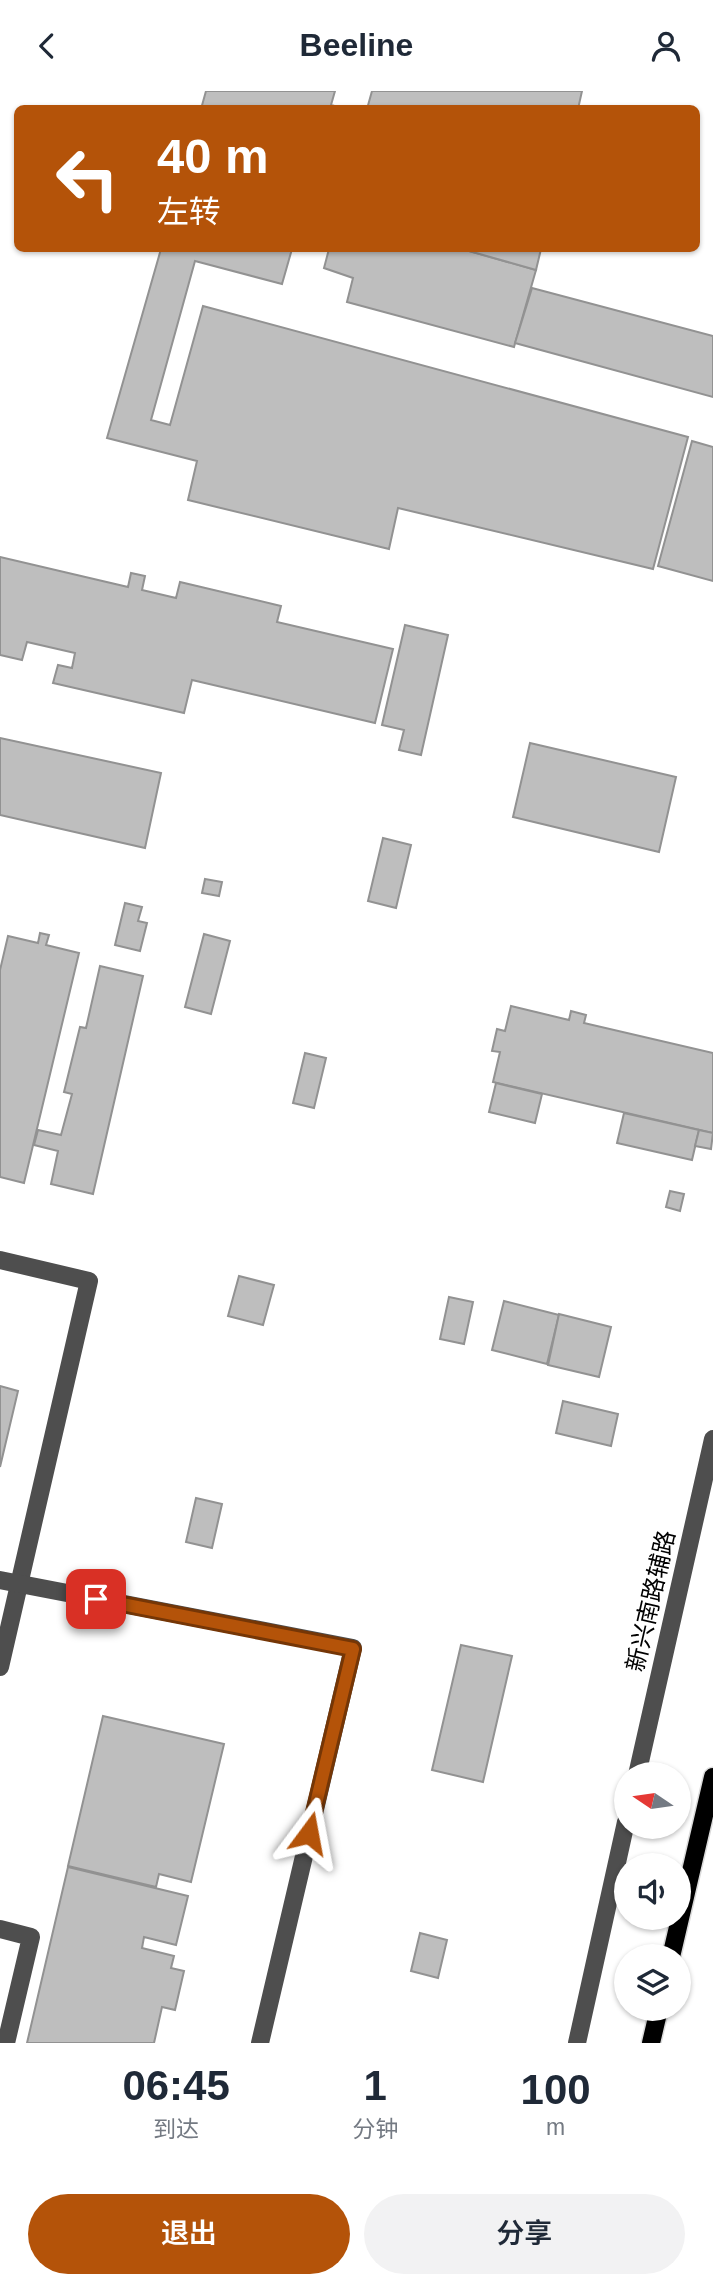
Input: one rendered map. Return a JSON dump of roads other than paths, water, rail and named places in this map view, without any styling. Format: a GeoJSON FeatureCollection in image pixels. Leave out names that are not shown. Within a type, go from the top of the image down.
{"type":"FeatureCollection","features":[{"type":"Feature","properties":{"kind":"main road"},"geometry":{"type":"LineString","coordinates":[[674,1944],[713,1777]]}},
{"type":"Feature","properties":{"kind":"main road"},"geometry":{"type":"LineString","coordinates":[[651,2043],[656,2021]]}},
{"type":"Feature","properties":{"kind":"street"},"geometry":{"type":"LineString","coordinates":[[0,1260],[89,1281],[0,1667]]}},
{"type":"Feature","properties":{"kind":"street","name":"新兴南路辅路"},"geometry":{"type":"LineString","coordinates":[[640,1762],[713,1439]]}},
{"type":"Feature","properties":{"kind":"street"},"geometry":{"type":"LineString","coordinates":[[0,1580],[353,1649],[260,2043]]}},
{"type":"Feature","properties":{"kind":"street"},"geometry":{"type":"LineString","coordinates":[[577,2043],[622,1839]]}},
{"type":"Feature","properties":{"kind":"street"},"geometry":{"type":"LineString","coordinates":[[0,1930],[30,1937],[6,2043]]}}]}
